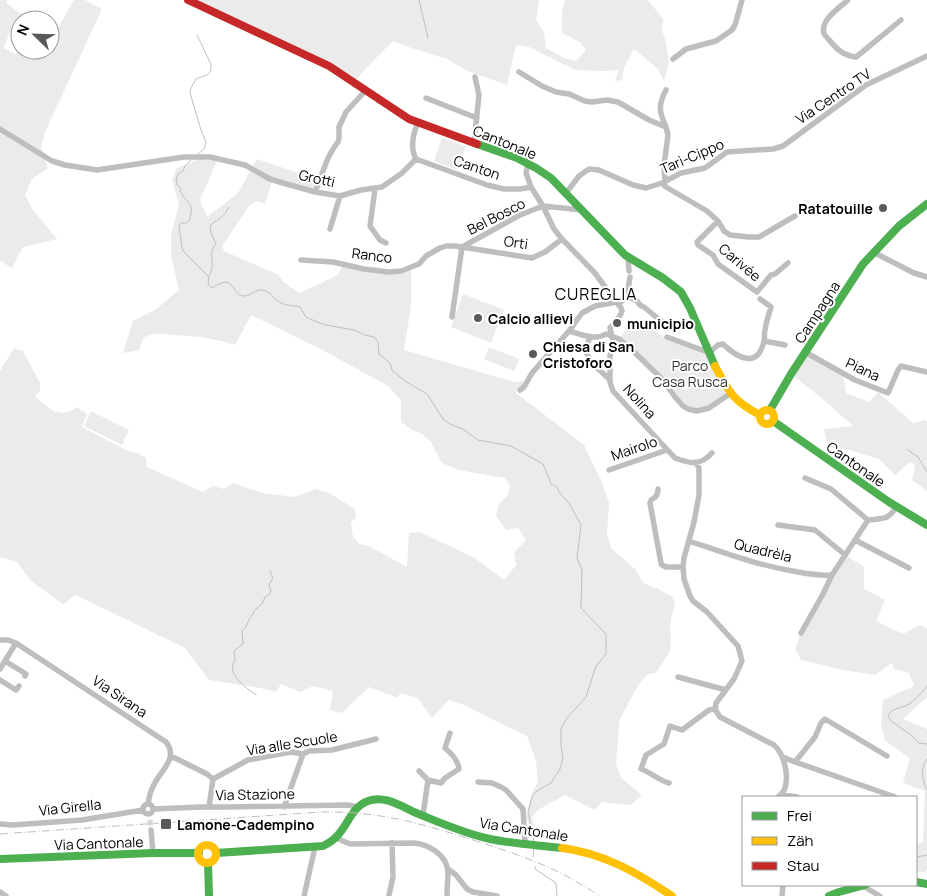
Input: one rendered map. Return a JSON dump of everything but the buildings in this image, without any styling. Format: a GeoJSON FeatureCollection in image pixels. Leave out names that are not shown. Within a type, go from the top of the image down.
{"type":"FeatureCollection","features":[{"type":"Feature","properties":{"kind":"street","name":"Cantonale"},"geometry":{"type":"LineString","coordinates":[[188,0],[329,66],[404,116],[528,163],[551,178],[628,257],[663,278],[681,292],[690,308],[708,352],[731,393],[744,407],[760,415]]}},
{"type":"Feature","properties":{"kind":"street"},"geometry":{"type":"LineString","coordinates":[[673,59],[686,49],[716,41],[732,30],[736,24],[742,0]]}},
{"type":"Feature","properties":{"kind":"street"},"geometry":{"type":"LineString","coordinates":[[848,0],[825,21],[823,30],[824,34],[845,55],[856,57],[901,20]]}},
{"type":"Feature","properties":{"kind":"street","name":"Via Centro TV"},"geometry":{"type":"LineString","coordinates":[[783,146],[866,85],[927,56]]}},
{"type":"Feature","properties":{"kind":"street"},"geometry":{"type":"LineString","coordinates":[[519,72],[542,86],[584,101],[608,100],[618,102],[649,120],[666,127]]}},
{"type":"Feature","properties":{"kind":"street"},"geometry":{"type":"LineString","coordinates":[[474,142],[479,95],[475,77]]}},
{"type":"Feature","properties":{"kind":"street"},"geometry":{"type":"LineString","coordinates":[[315,192],[328,158],[338,142],[339,127],[346,112],[366,90]]}},
{"type":"Feature","properties":{"kind":"street"},"geometry":{"type":"LineString","coordinates":[[666,90],[660,104],[662,118],[668,135],[663,182],[666,187],[706,211],[718,221],[722,229],[728,234],[752,238],[762,235],[795,216]]}},
{"type":"Feature","properties":{"kind":"street"},"geometry":{"type":"LineString","coordinates":[[426,98],[477,118]]}},
{"type":"Feature","properties":{"kind":"street"},"geometry":{"type":"LineString","coordinates":[[416,159],[413,152],[413,137],[418,122]]}},
{"type":"Feature","properties":{"kind":"street","name":"Grotti"},"geometry":{"type":"LineString","coordinates":[[0,129],[52,161],[83,169],[97,170],[184,156],[215,158],[250,167],[270,179],[315,192],[340,196],[382,187],[416,159]]}},
{"type":"Feature","properties":{"kind":"street","name":"Tarì-Cippo"},"geometry":{"type":"LineString","coordinates":[[566,193],[582,173],[589,169],[599,170],[638,187],[646,188],[685,171],[705,168],[728,152],[773,149],[783,146]]}},
{"type":"Feature","properties":{"kind":"street","name":"Canton"},"geometry":{"type":"LineString","coordinates":[[416,159],[487,185],[520,190],[532,187]]}},
{"type":"Feature","properties":{"kind":"street"},"geometry":{"type":"LineString","coordinates":[[528,163],[526,173],[554,229],[594,272],[618,303]]}},
{"type":"Feature","properties":{"kind":"street"},"geometry":{"type":"LineString","coordinates":[[375,189],[370,226],[380,240],[386,243]]}},
{"type":"Feature","properties":{"kind":"street"},"geometry":{"type":"LineString","coordinates":[[330,229],[340,196]]}},
{"type":"Feature","properties":{"kind":"street","name":"Campagna"},"geometry":{"type":"LineString","coordinates":[[770,410],[782,388],[858,271],[873,252],[899,226],[927,204]]}},
{"type":"Feature","properties":{"kind":"street","name":"Bel Bosco"},"geometry":{"type":"LineString","coordinates":[[452,317],[462,247],[520,215],[543,206],[582,210]]}},
{"type":"Feature","properties":{"kind":"street","name":"Carivée"},"geometry":{"type":"LineString","coordinates":[[718,221],[697,244],[713,255],[718,264],[757,292],[771,275],[788,263]]}},
{"type":"Feature","properties":{"kind":"street","name":"Orti"},"geometry":{"type":"LineString","coordinates":[[462,247],[532,258],[545,252],[562,239]]}},
{"type":"Feature","properties":{"kind":"street","name":"Ranco"},"geometry":{"type":"LineString","coordinates":[[301,260],[333,262],[389,272],[401,271],[419,264],[426,256],[440,248],[446,246],[462,247]]}},
{"type":"Feature","properties":{"kind":"street"},"geometry":{"type":"LineString","coordinates":[[873,252],[914,273],[927,277]]}},
{"type":"Feature","properties":{"kind":"street"},"geometry":{"type":"LineString","coordinates":[[520,390],[532,372],[569,331],[582,313],[595,306],[618,303],[627,296],[630,274],[628,257]]}},
{"type":"Feature","properties":{"kind":"street"},"geometry":{"type":"LineString","coordinates":[[627,296],[637,301],[661,321],[671,326]]}},
{"type":"Feature","properties":{"kind":"street"},"geometry":{"type":"LineString","coordinates":[[668,336],[708,352],[723,344],[740,358],[754,358],[760,351],[764,341],[765,328],[771,307],[760,299]]}},
{"type":"Feature","properties":{"kind":"street","name":"Nolina"},"geometry":{"type":"LineString","coordinates":[[618,303],[622,312],[610,328],[613,341],[610,356],[610,385],[613,391],[675,458],[696,462]]}},
{"type":"Feature","properties":{"kind":"street"},"geometry":{"type":"LineString","coordinates":[[569,331],[590,337],[602,337],[606,334],[619,339],[662,379],[679,401],[688,409],[697,411],[709,408],[731,393]]}},
{"type":"Feature","properties":{"kind":"street"},"geometry":{"type":"LineString","coordinates":[[590,337],[585,350],[592,363],[609,379]]}},
{"type":"Feature","properties":{"kind":"street"},"geometry":{"type":"LineString","coordinates":[[764,341],[785,345]]}},
{"type":"Feature","properties":{"kind":"street","name":"Piana"},"geometry":{"type":"LineString","coordinates":[[805,352],[855,380],[888,393],[901,366],[927,372]]}},
{"type":"Feature","properties":{"kind":"street"},"geometry":{"type":"LineString","coordinates":[[764,410],[770,410],[774,417],[773,421],[769,424],[764,424],[760,419],[760,415],[764,410]]}},
{"type":"Feature","properties":{"kind":"street","name":"Cantonale"},"geometry":{"type":"LineString","coordinates":[[773,421],[896,508],[927,525]]}},
{"type":"Feature","properties":{"kind":"street","name":"Mairolo"},"geometry":{"type":"LineString","coordinates":[[609,470],[667,450]]}},
{"type":"Feature","properties":{"kind":"street"},"geometry":{"type":"LineString","coordinates":[[712,453],[702,462],[696,462],[699,468],[699,495],[690,541],[684,558],[683,573],[687,589],[693,601],[707,612],[738,646],[742,661],[734,679],[716,703],[715,709],[720,717],[774,745],[779,750],[783,757],[786,775],[786,788],[780,796]]}},
{"type":"Feature","properties":{"kind":"street"},"geometry":{"type":"LineString","coordinates":[[805,478],[831,489],[868,520]]}},
{"type":"Feature","properties":{"kind":"street"},"geometry":{"type":"LineString","coordinates":[[658,490],[658,494],[650,503],[661,563],[666,567],[683,567]]}},
{"type":"Feature","properties":{"kind":"street"},"geometry":{"type":"LineString","coordinates":[[801,633],[824,594],[844,554],[868,520],[891,516],[896,508]]}},
{"type":"Feature","properties":{"kind":"street"},"geometry":{"type":"LineString","coordinates":[[778,525],[815,530],[844,554]]}},
{"type":"Feature","properties":{"kind":"street"},"geometry":{"type":"LineString","coordinates":[[854,540],[909,568]]}},
{"type":"Feature","properties":{"kind":"street","name":"Quadrèla"},"geometry":{"type":"LineString","coordinates":[[690,541],[757,563],[822,576],[832,575]]}},
{"type":"Feature","properties":{"kind":"street","name":"Via Sirana"},"geometry":{"type":"LineString","coordinates":[[0,640],[16,643],[164,740],[169,745],[171,757]]}},
{"type":"Feature","properties":{"kind":"street"},"geometry":{"type":"LineString","coordinates":[[0,669],[16,643]]}},
{"type":"Feature","properties":{"kind":"street"},"geometry":{"type":"LineString","coordinates":[[5,661],[26,674],[25,676]]}},
{"type":"Feature","properties":{"kind":"street"},"geometry":{"type":"LineString","coordinates":[[678,677],[726,690]]}},
{"type":"Feature","properties":{"kind":"street"},"geometry":{"type":"LineString","coordinates":[[0,680],[16,690],[19,686]]}},
{"type":"Feature","properties":{"kind":"street"},"geometry":{"type":"LineString","coordinates":[[669,783],[641,769],[646,755],[664,744],[670,726],[682,730],[709,710],[715,709]]}},
{"type":"Feature","properties":{"kind":"street"},"geometry":{"type":"LineString","coordinates":[[795,762],[815,736],[825,719],[887,756]]}},
{"type":"Feature","properties":{"kind":"street"},"geometry":{"type":"LineString","coordinates":[[419,771],[428,780],[441,783],[459,769],[451,753],[445,748],[450,733]]}},
{"type":"Feature","properties":{"kind":"street","name":"Via alle Scuole"},"geometry":{"type":"LineString","coordinates":[[213,779],[248,760],[291,752],[303,754],[309,751],[332,750],[376,739]]}},
{"type":"Feature","properties":{"kind":"street"},"geometry":{"type":"LineString","coordinates":[[284,807],[303,754]]}},
{"type":"Feature","properties":{"kind":"street"},"geometry":{"type":"LineString","coordinates":[[150,812],[152,789],[171,757],[213,779],[209,807]]}},
{"type":"Feature","properties":{"kind":"street"},"geometry":{"type":"LineString","coordinates":[[783,757],[891,796]]}},
{"type":"Feature","properties":{"kind":"street"},"geometry":{"type":"LineString","coordinates":[[422,815],[428,780]]}},
{"type":"Feature","properties":{"kind":"street"},"geometry":{"type":"LineString","coordinates":[[478,782],[492,783],[501,787],[522,807],[530,844]]}},
{"type":"Feature","properties":{"kind":"street","name":"Via Cantonale"},"geometry":{"type":"LineString","coordinates":[[357,807],[368,800],[381,799],[477,836],[583,851],[605,858],[648,879],[672,896]]}},
{"type":"Feature","properties":{"kind":"street","name":"Via Stazione"},"geometry":{"type":"LineString","coordinates":[[150,812],[209,807],[348,805],[357,807]]}},
{"type":"Feature","properties":{"kind":"street"},"geometry":{"type":"LineString","coordinates":[[216,853],[326,845],[336,838],[357,807]]}},
{"type":"Feature","properties":{"kind":"street","name":"Via Girella"},"geometry":{"type":"LineString","coordinates":[[0,824],[13,825],[82,820],[143,810],[146,814],[150,812]]}},
{"type":"Feature","properties":{"kind":"street"},"geometry":{"type":"LineString","coordinates":[[151,830],[153,853]]}},
{"type":"Feature","properties":{"kind":"street"},"geometry":{"type":"LineString","coordinates":[[336,838],[350,844],[420,843],[428,846],[440,855],[448,869],[456,875],[467,889],[473,892],[497,896]]}},
{"type":"Feature","properties":{"kind":"street"},"geometry":{"type":"LineString","coordinates":[[389,895],[393,877],[392,843]]}},
{"type":"Feature","properties":{"kind":"street"},"geometry":{"type":"LineString","coordinates":[[207,845],[214,848],[216,853],[214,860],[208,863],[202,861],[199,853],[201,848],[207,845]]}},
{"type":"Feature","properties":{"kind":"street"},"geometry":{"type":"LineString","coordinates":[[304,896],[315,847]]}},
{"type":"Feature","properties":{"kind":"street","name":"Via Cantonale"},"geometry":{"type":"LineString","coordinates":[[0,859],[199,853]]}},
{"type":"Feature","properties":{"kind":"street"},"geometry":{"type":"LineString","coordinates":[[208,863],[209,896]]}},
{"type":"Feature","properties":{"kind":"street"},"geometry":{"type":"LineString","coordinates":[[447,896],[448,869]]}},
{"type":"Feature","properties":{"kind":"street"},"geometry":{"type":"LineString","coordinates":[[829,896],[860,886]]}},
{"type":"Feature","properties":{"kind":"street"},"geometry":{"type":"LineString","coordinates":[[865,886],[880,896]]}},
{"type":"Feature","properties":{"kind":"street"},"geometry":{"type":"LineString","coordinates":[[0,892],[6,896]]}},
{"type":"Feature","properties":{"kind":"green space"},"geometry":{"type":"Polygon","coordinates":[[[0,0],[8,0],[6,3],[16,10],[10,10],[10,31],[4,48],[10,51],[10,60],[60,60],[60,24],[74,0],[85,0],[102,9],[45,132],[41,147],[48,168],[32,179],[25,195],[33,210],[57,239],[23,247],[12,268],[0,261],[0,0]]]}},
{"type":"Feature","properties":{"kind":"green space"},"geometry":{"type":"Polygon","coordinates":[[[188,0],[539,0],[536,20],[544,32],[546,48],[566,59],[576,61],[586,50],[580,42],[562,33],[562,12],[565,0],[648,0],[663,19],[662,32],[665,38],[669,62],[664,81],[658,69],[634,49],[624,68],[622,80],[615,81],[619,70],[575,70],[529,47],[516,45],[507,85],[468,71],[445,58],[393,41],[354,82],[188,0]]]}},
{"type":"Feature","properties":{"kind":"green space"},"geometry":{"type":"Polygon","coordinates":[[[442,138],[466,146],[457,170],[434,161],[442,138]]]}},
{"type":"Feature","properties":{"kind":"green space"},"geometry":{"type":"Polygon","coordinates":[[[200,159],[217,161],[200,200],[207,217],[238,193],[257,159],[319,180],[315,192],[272,181],[265,204],[257,201],[249,206],[222,246],[224,251],[279,275],[283,282],[300,293],[338,275],[343,264],[378,272],[411,267],[411,306],[404,350],[514,382],[522,381],[523,386],[517,388],[516,393],[584,445],[603,485],[609,503],[607,534],[611,548],[635,569],[643,583],[673,597],[675,605],[670,627],[670,651],[658,670],[655,673],[648,674],[643,679],[620,719],[616,764],[621,778],[642,795],[631,805],[602,802],[595,810],[565,795],[538,810],[532,817],[537,838],[534,839],[526,817],[532,793],[538,781],[536,761],[527,736],[464,705],[449,700],[432,718],[418,698],[400,693],[398,698],[369,687],[342,713],[330,710],[333,691],[313,686],[300,692],[281,684],[276,692],[209,680],[185,648],[76,595],[63,604],[31,581],[17,562],[0,557],[0,371],[14,348],[23,351],[40,383],[40,390],[35,397],[45,405],[59,412],[71,411],[77,407],[87,414],[82,426],[84,428],[130,452],[138,453],[146,458],[147,467],[203,492],[213,486],[224,489],[233,483],[262,493],[295,497],[315,489],[329,493],[355,509],[356,517],[351,523],[353,537],[359,544],[369,546],[407,567],[409,533],[420,532],[475,558],[504,580],[516,565],[514,552],[526,540],[518,528],[506,530],[496,515],[499,504],[508,495],[510,486],[505,478],[458,470],[442,463],[431,442],[422,434],[401,422],[401,400],[388,386],[319,348],[251,315],[235,345],[205,338],[158,334],[143,338],[139,350],[123,353],[133,321],[155,310],[179,290],[171,255],[171,235],[179,205],[172,180],[177,168],[200,159]]]}},
{"type":"Feature","properties":{"kind":"green space","name":"Calcio allievi"},"geometry":{"type":"Polygon","coordinates":[[[463,294],[504,310],[491,343],[451,327],[463,294]]]}},
{"type":"Feature","properties":{"kind":"green space","name":"Parco Casa Rusca"},"geometry":{"type":"Polygon","coordinates":[[[632,323],[637,326],[646,325],[663,337],[708,351],[731,393],[709,408],[688,409],[662,379],[619,339],[632,323]]]}},
{"type":"Feature","properties":{"kind":"green space"},"geometry":{"type":"Polygon","coordinates":[[[489,347],[519,359],[514,371],[484,359],[489,347]]]}},
{"type":"Feature","properties":{"kind":"green space"},"geometry":{"type":"Polygon","coordinates":[[[805,352],[843,374],[846,393],[869,402],[878,392],[913,423],[925,420],[927,422],[927,491],[912,480],[915,465],[910,462],[895,475],[879,459],[849,450],[828,447],[824,429],[853,426],[791,374],[805,352]]]}},
{"type":"Feature","properties":{"kind":"green space"},"geometry":{"type":"Polygon","coordinates":[[[91,411],[129,430],[122,445],[84,426],[91,411]]]}},
{"type":"Feature","properties":{"kind":"green space"},"geometry":{"type":"Polygon","coordinates":[[[844,554],[864,567],[864,589],[885,600],[876,621],[903,634],[920,625],[927,628],[927,697],[903,719],[927,729],[927,870],[925,872],[917,872],[917,845],[923,842],[925,791],[903,783],[910,758],[885,741],[881,724],[883,700],[914,686],[909,673],[894,669],[892,663],[875,675],[801,660],[795,649],[801,633],[844,554]]]}},
{"type":"Feature","properties":{"kind":"waterway"},"geometry":{"type":"LineString","coordinates":[[419,0],[428,38]]}},
{"type":"Feature","properties":{"kind":"waterway"},"geometry":{"type":"LineString","coordinates":[[197,35],[211,64],[209,73],[196,79],[190,93],[206,142],[204,149],[198,154]]}},
{"type":"Feature","properties":{"kind":"waterway"},"geometry":{"type":"LineString","coordinates":[[191,160],[183,171],[178,174],[176,179],[177,185],[180,187],[191,209],[189,221],[181,223],[179,226],[182,248],[209,277],[208,284],[212,288],[225,282],[229,283],[236,292],[244,296],[260,290],[265,291],[281,303],[300,307],[306,317],[317,322],[354,330],[374,337],[378,342],[379,354],[390,363],[392,370],[427,394],[443,419],[463,429],[478,440],[511,446],[543,464],[551,484],[557,487],[569,503],[581,525],[577,558],[582,570],[581,608],[606,634],[606,654],[596,666],[586,697],[567,718],[561,728],[563,758],[560,769],[551,783],[537,791],[532,797],[528,812],[534,841]]}},
{"type":"Feature","properties":{"kind":"waterway"},"geometry":{"type":"LineString","coordinates":[[209,276],[212,266],[212,251],[216,244],[210,229],[211,225],[221,218],[229,207]]}},
{"type":"Feature","properties":{"kind":"waterway"},"geometry":{"type":"LineString","coordinates":[[908,450],[918,457],[927,472]]}},
{"type":"Feature","properties":{"kind":"waterway"},"geometry":{"type":"LineString","coordinates":[[256,695],[236,678],[232,668],[235,659],[234,651],[243,644],[242,631],[255,610],[271,591],[269,585],[273,578],[270,571]]}},
{"type":"Feature","properties":{"kind":"waterway"},"geometry":{"type":"LineString","coordinates":[[927,686],[912,702],[894,710],[888,716],[891,721],[919,743],[927,744]]}},
{"type":"Feature","properties":{"kind":"waterway"},"geometry":{"type":"LineString","coordinates":[[927,759],[923,766],[922,774],[927,790]]}},
{"type":"Feature","properties":{"kind":"waterway"},"geometry":{"type":"LineString","coordinates":[[533,857],[534,848]]}},
{"type":"Feature","properties":{"kind":"waterway"},"geometry":{"type":"LineString","coordinates":[[917,857],[927,855]]}},
{"type":"Feature","properties":{"kind":"waterway"},"geometry":{"type":"LineString","coordinates":[[535,867],[535,869],[556,883],[557,896]]}},
{"type":"Feature","properties":{"kind":"tunnel"},"geometry":{"type":"LineString","coordinates":[[150,820],[151,830]]}},
{"type":"Feature","properties":{"kind":"railway"},"geometry":{"type":"LineString","coordinates":[[0,834],[321,812],[360,813],[413,822],[498,848],[557,871],[600,896]]}},
{"type":"Feature","properties":{"kind":"traffic: fast"},"geometry":{"type":"LineString","coordinates":[[477,144],[517,158],[551,178],[625,255],[663,278],[681,292],[715,366]]}},
{"type":"Feature","properties":{"kind":"traffic: fast"},"geometry":{"type":"LineString","coordinates":[[770,410],[791,374],[863,264],[899,226],[927,204]]}},
{"type":"Feature","properties":{"kind":"traffic: fast"},"geometry":{"type":"LineString","coordinates":[[773,421],[889,502],[927,525]]}},
{"type":"Feature","properties":{"kind":"traffic: fast"},"geometry":{"type":"LineString","coordinates":[[216,853],[323,846],[342,831],[358,807],[375,799],[395,803],[463,832],[481,837],[562,848]]}},
{"type":"Feature","properties":{"kind":"traffic: fast"},"geometry":{"type":"LineString","coordinates":[[0,859],[199,853]]}},
{"type":"Feature","properties":{"kind":"traffic: fast"},"geometry":{"type":"LineString","coordinates":[[208,863],[209,896]]}},
{"type":"Feature","properties":{"kind":"traffic: fast"},"geometry":{"type":"LineString","coordinates":[[917,882],[927,884]]}},
{"type":"Feature","properties":{"kind":"traffic: fast"},"geometry":{"type":"LineString","coordinates":[[829,896],[861,886]]}},
{"type":"Feature","properties":{"kind":"traffic: slow"},"geometry":{"type":"LineString","coordinates":[[715,366],[733,395],[760,415]]}},
{"type":"Feature","properties":{"kind":"traffic: slow"},"geometry":{"type":"LineString","coordinates":[[764,410],[770,410],[774,417],[770,424],[764,424],[760,420],[760,414],[764,410]]}},
{"type":"Feature","properties":{"kind":"traffic: slow"},"geometry":{"type":"LineString","coordinates":[[207,845],[213,848],[216,854],[213,860],[207,863],[201,860],[198,854],[201,848],[207,845]]}},
{"type":"Feature","properties":{"kind":"traffic: slow"},"geometry":{"type":"LineString","coordinates":[[562,848],[592,854],[620,865],[672,896]]}},
{"type":"Feature","properties":{"kind":"traffic: jam"},"geometry":{"type":"LineString","coordinates":[[188,0],[329,66],[409,119],[477,144]]}},
{"type":"Feature","properties":{"kind":"place","name":"Ratatouille"},"geometry":{"type":"Point","coordinates":[883,208]}},
{"type":"Feature","properties":{"kind":"place","name":"Calcio allievi"},"geometry":{"type":"Point","coordinates":[478,318]}},
{"type":"Feature","properties":{"kind":"place","name":"municipio"},"geometry":{"type":"Point","coordinates":[617,323]}},
{"type":"Feature","properties":{"kind":"place","name":"Chiesa di San Cristoforo"},"geometry":{"type":"Point","coordinates":[533,354]}},
{"type":"Feature","properties":{"kind":"place","name":"Lamone-Cadempino"},"geometry":{"type":"Point","coordinates":[166,824]}},
{"type":"Feature","properties":{"kind":"district","name":"CUREGLIA"},"geometry":{"type":"Point","coordinates":[596,294]}}]}
